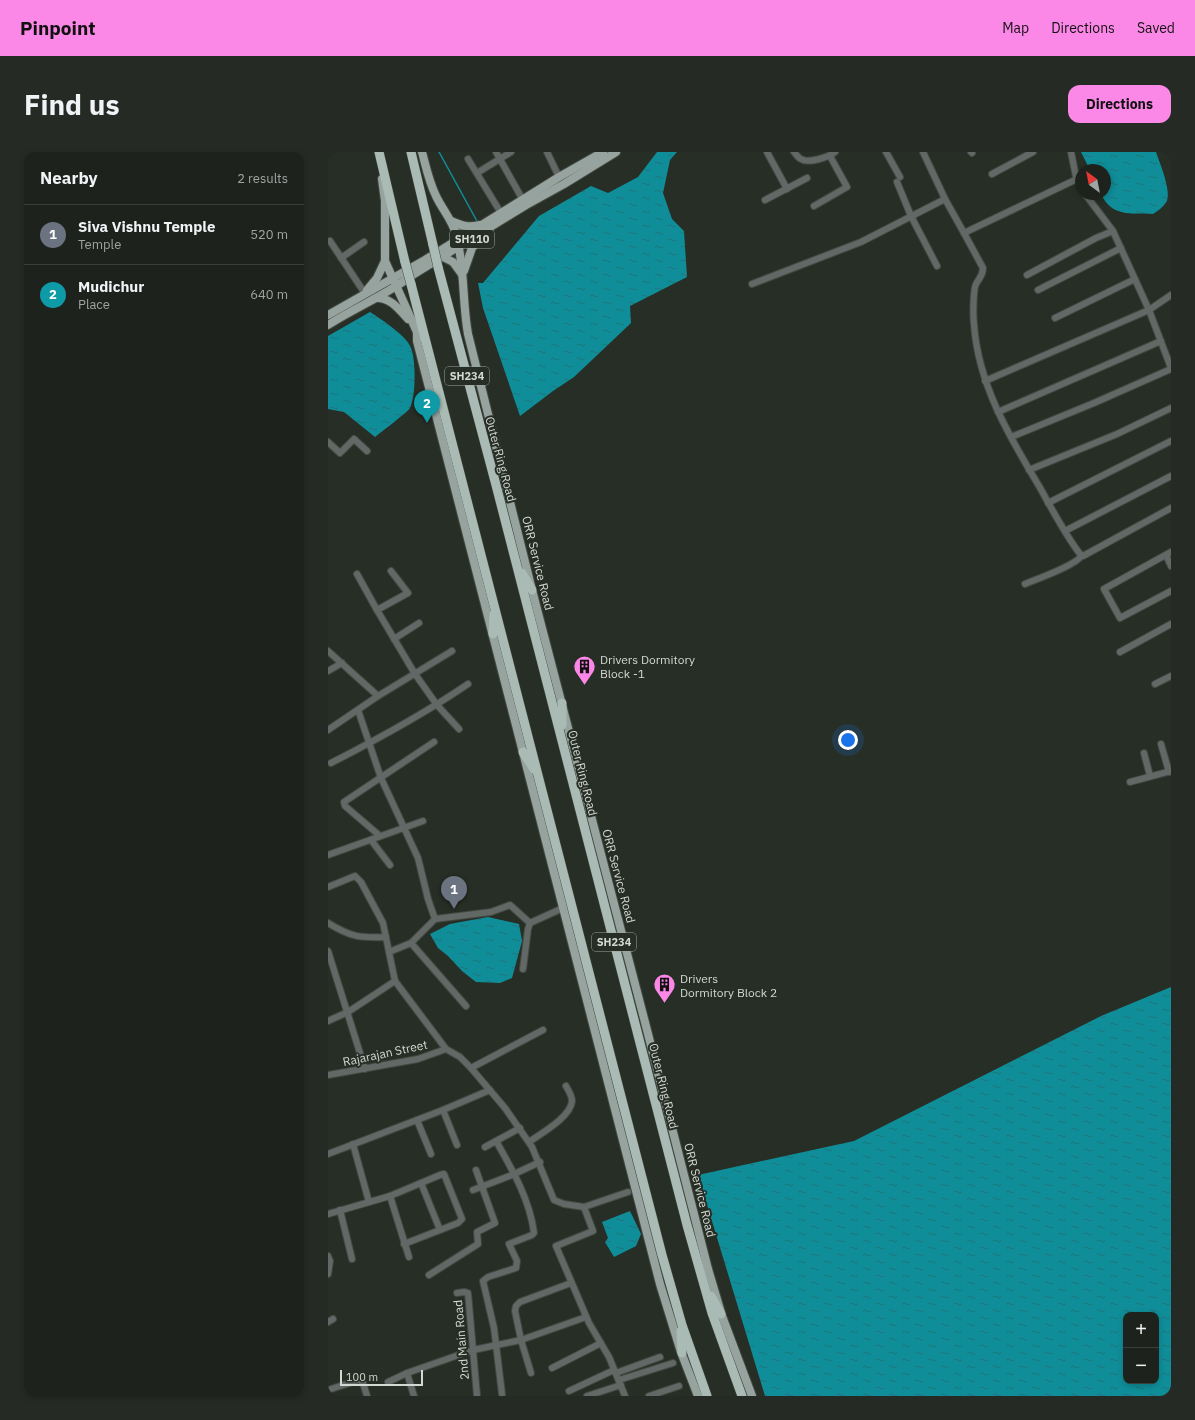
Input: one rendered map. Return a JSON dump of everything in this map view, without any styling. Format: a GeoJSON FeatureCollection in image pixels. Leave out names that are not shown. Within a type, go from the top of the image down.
{"type":"FeatureCollection","features":[{"type":"Feature","properties":{"kind":"highway","name":"SH234"},"geometry":{"type":"LineString","coordinates":[[379,152],[405,262],[662,1255],[680,1318],[707,1396]]}},
{"type":"Feature","properties":{"kind":"highway","name":"Outer Ring Road"},"geometry":{"type":"LineString","coordinates":[[411,152],[438,267],[683,1209],[704,1285],[742,1396]]}},
{"type":"Feature","properties":{"kind":"highway"},"geometry":{"type":"LineString","coordinates":[[515,559],[532,590]]}},
{"type":"Feature","properties":{"kind":"highway"},"geometry":{"type":"LineString","coordinates":[[493,634],[494,603]]}},
{"type":"Feature","properties":{"kind":"highway"},"geometry":{"type":"LineString","coordinates":[[562,702],[562,740]]}},
{"type":"Feature","properties":{"kind":"highway"},"geometry":{"type":"LineString","coordinates":[[523,752],[539,779]]}},
{"type":"Feature","properties":{"kind":"highway"},"geometry":{"type":"LineString","coordinates":[[704,1285],[721,1314]]}},
{"type":"Feature","properties":{"kind":"highway"},"geometry":{"type":"LineString","coordinates":[[680,1318],[682,1353]]}},
{"type":"Feature","properties":{"kind":"main road"},"geometry":{"type":"LineString","coordinates":[[375,152],[385,201],[385,261],[417,332],[417,341],[658,1277],[670,1318],[698,1396]]}},
{"type":"Feature","properties":{"kind":"main road","name":"ORR Service Road"},"geometry":{"type":"LineString","coordinates":[[422,152],[433,188],[450,221],[458,244],[463,278],[465,320],[532,590],[708,1269],[721,1314],[752,1396]]}},
{"type":"Feature","properties":{"kind":"main road","name":"SH110"},"geometry":{"type":"LineString","coordinates":[[328,315],[393,278],[458,244],[525,202],[559,177],[603,152]]}},
{"type":"Feature","properties":{"kind":"main road","name":"SH110"},"geometry":{"type":"LineString","coordinates":[[487,226],[501,213],[564,184],[616,152]]}},
{"type":"Feature","properties":{"kind":"main road"},"geometry":{"type":"LineString","coordinates":[[450,221],[469,227],[487,226]]}},
{"type":"Feature","properties":{"kind":"main road"},"geometry":{"type":"LineString","coordinates":[[463,278],[465,267],[472,248],[487,226]]}},
{"type":"Feature","properties":{"kind":"main road","name":"SH110"},"geometry":{"type":"LineString","coordinates":[[328,325],[374,298],[397,287],[414,274],[443,257],[458,244]]}},
{"type":"Feature","properties":{"kind":"main road"},"geometry":{"type":"LineString","coordinates":[[443,257],[447,258],[456,265],[463,278]]}},
{"type":"Feature","properties":{"kind":"main road"},"geometry":{"type":"LineString","coordinates":[[352,301],[364,292],[377,278],[385,261]]}},
{"type":"Feature","properties":{"kind":"main road"},"geometry":{"type":"LineString","coordinates":[[374,298],[383,298],[392,303],[413,324]]}},
{"type":"Feature","properties":{"kind":"street"},"geometry":{"type":"LineString","coordinates":[[496,152],[525,202]]}},
{"type":"Feature","properties":{"kind":"street"},"geometry":{"type":"LineString","coordinates":[[477,172],[512,152]]}},
{"type":"Feature","properties":{"kind":"street"},"geometry":{"type":"LineString","coordinates":[[547,152],[559,177]]}},
{"type":"Feature","properties":{"kind":"street"},"geometry":{"type":"LineString","coordinates":[[767,152],[787,188]]}},
{"type":"Feature","properties":{"kind":"street"},"geometry":{"type":"LineString","coordinates":[[794,152],[800,159],[807,161],[833,154],[847,187],[814,206]]}},
{"type":"Feature","properties":{"kind":"street"},"geometry":{"type":"LineString","coordinates":[[886,152],[899,180],[912,216],[937,266]]}},
{"type":"Feature","properties":{"kind":"street"},"geometry":{"type":"LineString","coordinates":[[923,152],[945,199],[983,268],[983,274],[975,285],[973,322],[975,340],[985,381],[1010,437],[1065,531],[1082,555]]}},
{"type":"Feature","properties":{"kind":"street"},"geometry":{"type":"LineString","coordinates":[[992,174],[1033,152]]}},
{"type":"Feature","properties":{"kind":"street"},"geometry":{"type":"LineString","coordinates":[[1071,152],[1075,170]]}},
{"type":"Feature","properties":{"kind":"street"},"geometry":{"type":"LineString","coordinates":[[468,159],[501,213]]}},
{"type":"Feature","properties":{"kind":"street"},"geometry":{"type":"LineString","coordinates":[[765,200],[807,178]]}},
{"type":"Feature","properties":{"kind":"street"},"geometry":{"type":"LineString","coordinates":[[964,233],[1075,180]]}},
{"type":"Feature","properties":{"kind":"street"},"geometry":{"type":"LineString","coordinates":[[752,284],[861,242],[945,199]]}},
{"type":"Feature","properties":{"kind":"street"},"geometry":{"type":"LineString","coordinates":[[1010,437],[1094,403],[1171,368],[1149,310],[1113,231],[1090,200]]}},
{"type":"Feature","properties":{"kind":"street"},"geometry":{"type":"LineString","coordinates":[[1027,275],[1096,238],[1113,231]]}},
{"type":"Feature","properties":{"kind":"street"},"geometry":{"type":"LineString","coordinates":[[330,241],[364,292]]}},
{"type":"Feature","properties":{"kind":"street"},"geometry":{"type":"LineString","coordinates":[[341,258],[364,242]]}},
{"type":"Feature","properties":{"kind":"street"},"geometry":{"type":"LineString","coordinates":[[1038,290],[1121,248]]}},
{"type":"Feature","properties":{"kind":"street"},"geometry":{"type":"LineString","coordinates":[[1055,318],[1135,280]]}},
{"type":"Feature","properties":{"kind":"street"},"geometry":{"type":"LineString","coordinates":[[985,381],[1149,310],[1171,295]]}},
{"type":"Feature","properties":{"kind":"street"},"geometry":{"type":"LineString","coordinates":[[998,412],[1161,341]]}},
{"type":"Feature","properties":{"kind":"street"},"geometry":{"type":"LineString","coordinates":[[1029,470],[1117,434],[1171,408]]}},
{"type":"Feature","properties":{"kind":"street"},"geometry":{"type":"LineString","coordinates":[[328,442],[340,453],[354,439],[367,450]]}},
{"type":"Feature","properties":{"kind":"street"},"geometry":{"type":"LineString","coordinates":[[1048,503],[1171,441]]}},
{"type":"Feature","properties":{"kind":"street"},"geometry":{"type":"LineString","coordinates":[[1065,531],[1171,476]]}},
{"type":"Feature","properties":{"kind":"street"},"geometry":{"type":"LineString","coordinates":[[1025,584],[1069,565],[1082,555],[1083,556],[1171,508]]}},
{"type":"Feature","properties":{"kind":"street"},"geometry":{"type":"LineString","coordinates":[[1171,566],[1168,554],[1104,589],[1120,618],[1171,591]]}},
{"type":"Feature","properties":{"kind":"street"},"geometry":{"type":"LineString","coordinates":[[377,610],[408,593],[391,571]]}},
{"type":"Feature","properties":{"kind":"street"},"geometry":{"type":"LineString","coordinates":[[357,574],[415,674],[437,705],[459,729]]}},
{"type":"Feature","properties":{"kind":"street"},"geometry":{"type":"LineString","coordinates":[[394,639],[419,623]]}},
{"type":"Feature","properties":{"kind":"street"},"geometry":{"type":"LineString","coordinates":[[1120,652],[1171,624]]}},
{"type":"Feature","properties":{"kind":"street"},"geometry":{"type":"LineString","coordinates":[[328,651],[378,696]]}},
{"type":"Feature","properties":{"kind":"street"},"geometry":{"type":"LineString","coordinates":[[328,730],[378,696],[452,651]]}},
{"type":"Feature","properties":{"kind":"street"},"geometry":{"type":"LineString","coordinates":[[328,672],[342,663]]}},
{"type":"Feature","properties":{"kind":"street"},"geometry":{"type":"LineString","coordinates":[[1155,684],[1171,676]]}},
{"type":"Feature","properties":{"kind":"street"},"geometry":{"type":"LineString","coordinates":[[331,763],[369,744],[437,705],[468,684]]}},
{"type":"Feature","properties":{"kind":"street"},"geometry":{"type":"LineString","coordinates":[[358,710],[381,778],[418,858],[428,899],[435,919]]}},
{"type":"Feature","properties":{"kind":"street"},"geometry":{"type":"LineString","coordinates":[[380,836],[345,806],[344,802],[434,742]]}},
{"type":"Feature","properties":{"kind":"street"},"geometry":{"type":"LineString","coordinates":[[1130,782],[1170,771],[1161,744]]}},
{"type":"Feature","properties":{"kind":"street"},"geometry":{"type":"LineString","coordinates":[[1144,753],[1150,776]]}},
{"type":"Feature","properties":{"kind":"street"},"geometry":{"type":"LineString","coordinates":[[328,855],[423,821]]}},
{"type":"Feature","properties":{"kind":"street"},"geometry":{"type":"LineString","coordinates":[[371,840],[390,865]]}},
{"type":"Feature","properties":{"kind":"street"},"geometry":{"type":"LineString","coordinates":[[328,887],[355,876],[361,882],[383,923],[395,981],[446,1049],[460,1058],[471,1068],[520,1128],[540,1162],[554,1200],[564,1204],[584,1207],[628,1192]]}},
{"type":"Feature","properties":{"kind":"street"},"geometry":{"type":"LineString","coordinates":[[389,952],[411,943],[435,919],[492,912],[510,905],[530,923]]}},
{"type":"Feature","properties":{"kind":"street"},"geometry":{"type":"LineString","coordinates":[[522,969],[530,923],[563,908]]}},
{"type":"Feature","properties":{"kind":"street"},"geometry":{"type":"LineString","coordinates":[[328,924],[352,936],[386,937]]}},
{"type":"Feature","properties":{"kind":"street"},"geometry":{"type":"LineString","coordinates":[[411,943],[466,1006]]}},
{"type":"Feature","properties":{"kind":"street"},"geometry":{"type":"LineString","coordinates":[[328,951],[365,1069]]}},
{"type":"Feature","properties":{"kind":"street"},"geometry":{"type":"LineString","coordinates":[[328,1021],[348,1012],[395,981]]}},
{"type":"Feature","properties":{"kind":"street"},"geometry":{"type":"LineString","coordinates":[[471,1068],[542,1030]]}},
{"type":"Feature","properties":{"kind":"street","name":"Rajarajan Street"},"geometry":{"type":"LineString","coordinates":[[328,1076],[418,1059],[446,1049]]}},
{"type":"Feature","properties":{"kind":"street"},"geometry":{"type":"LineString","coordinates":[[529,1142],[554,1125],[568,1111],[572,1101],[566,1086]]}},
{"type":"Feature","properties":{"kind":"street"},"geometry":{"type":"LineString","coordinates":[[328,1154],[443,1110],[490,1090]]}},
{"type":"Feature","properties":{"kind":"street"},"geometry":{"type":"LineString","coordinates":[[443,1110],[457,1145]]}},
{"type":"Feature","properties":{"kind":"street"},"geometry":{"type":"LineString","coordinates":[[417,1120],[431,1154]]}},
{"type":"Feature","properties":{"kind":"street"},"geometry":{"type":"LineString","coordinates":[[485,1147],[520,1128]]}},
{"type":"Feature","properties":{"kind":"street"},"geometry":{"type":"LineString","coordinates":[[496,1141],[514,1174],[528,1209],[534,1233],[509,1244],[517,1261],[516,1268],[483,1281],[492,1314],[502,1394]]}},
{"type":"Feature","properties":{"kind":"street"},"geometry":{"type":"LineString","coordinates":[[353,1144],[369,1202]]}},
{"type":"Feature","properties":{"kind":"street"},"geometry":{"type":"LineString","coordinates":[[473,1190],[540,1162]]}},
{"type":"Feature","properties":{"kind":"street"},"geometry":{"type":"LineString","coordinates":[[429,1275],[478,1244],[477,1232],[495,1223],[476,1170]]}},
{"type":"Feature","properties":{"kind":"street"},"geometry":{"type":"LineString","coordinates":[[328,1214],[390,1196],[442,1174],[446,1176],[462,1220],[458,1223],[404,1244]]}},
{"type":"Feature","properties":{"kind":"street"},"geometry":{"type":"LineString","coordinates":[[421,1182],[440,1230]]}},
{"type":"Feature","properties":{"kind":"street"},"geometry":{"type":"LineString","coordinates":[[390,1196],[409,1257]]}},
{"type":"Feature","properties":{"kind":"street"},"geometry":{"type":"LineString","coordinates":[[584,1207],[593,1231],[556,1246],[586,1317],[601,1343],[620,1382],[625,1396]]}},
{"type":"Feature","properties":{"kind":"street"},"geometry":{"type":"LineString","coordinates":[[340,1210],[352,1259]]}},
{"type":"Feature","properties":{"kind":"street"},"geometry":{"type":"LineString","coordinates":[[328,1256],[330,1260],[328,1274]]}},
{"type":"Feature","properties":{"kind":"street"},"geometry":{"type":"LineString","coordinates":[[531,1372],[521,1340],[515,1311],[516,1306],[520,1302],[571,1283]]}},
{"type":"Feature","properties":{"kind":"street","name":"2nd Main Road"},"geometry":{"type":"LineString","coordinates":[[457,1293],[468,1293],[477,1396]]}},
{"type":"Feature","properties":{"kind":"street"},"geometry":{"type":"LineString","coordinates":[[388,1382],[407,1373],[473,1350],[521,1340],[586,1317]]}},
{"type":"Feature","properties":{"kind":"street"},"geometry":{"type":"LineString","coordinates":[[552,1368],[601,1343]]}},
{"type":"Feature","properties":{"kind":"street"},"geometry":{"type":"LineString","coordinates":[[569,1390],[615,1372],[660,1357]]}},
{"type":"Feature","properties":{"kind":"street"},"geometry":{"type":"LineString","coordinates":[[587,1396],[672,1363]]}},
{"type":"Feature","properties":{"kind":"street"},"geometry":{"type":"LineString","coordinates":[[407,1373],[414,1396]]}},
{"type":"Feature","properties":{"kind":"street"},"geometry":{"type":"LineString","coordinates":[[331,1388],[359,1380],[363,1383],[367,1396]]}},
{"type":"Feature","properties":{"kind":"street"},"geometry":{"type":"LineString","coordinates":[[649,1396],[679,1386]]}},
{"type":"Feature","properties":{"kind":"water"},"geometry":{"type":"Polygon","coordinates":[[[657,152],[677,152],[670,160],[663,193],[672,219],[684,231],[687,277],[630,306],[631,323],[574,377],[520,416],[483,308],[478,283],[483,283],[539,216],[591,186],[608,193],[638,177],[657,152]]]}},
{"type":"Feature","properties":{"kind":"water"},"geometry":{"type":"Polygon","coordinates":[[[1081,152],[1156,152],[1168,190],[1167,201],[1153,214],[1129,213],[1116,210],[1104,200],[1111,200],[1111,164],[1087,164],[1081,152]]]}},
{"type":"Feature","properties":{"kind":"water"},"geometry":{"type":"Polygon","coordinates":[[[370,312],[393,328],[409,343],[414,361],[414,387],[410,408],[400,418],[375,437],[344,412],[328,409],[328,336],[370,312]]]}},
{"type":"Feature","properties":{"kind":"water"},"geometry":{"type":"Polygon","coordinates":[[[488,917],[519,924],[522,941],[512,978],[500,983],[476,982],[438,948],[430,934],[450,924],[488,917]]]}},
{"type":"Feature","properties":{"kind":"water"},"geometry":{"type":"Polygon","coordinates":[[[1171,987],[1171,1396],[765,1396],[698,1175],[854,1141],[1101,1016],[1171,987]]]}},
{"type":"Feature","properties":{"kind":"water"},"geometry":{"type":"Polygon","coordinates":[[[630,1211],[641,1234],[636,1246],[614,1257],[605,1242],[608,1238],[602,1222],[630,1211]]]}},
{"type":"Feature","properties":{"kind":"waterway"},"geometry":{"type":"LineString","coordinates":[[439,152],[478,223]]}},
{"type":"Feature","properties":{"kind":"place","name":"Mudichur"},"geometry":{"type":"Point","coordinates":[427,423]}},
{"type":"Feature","properties":{"kind":"place","name":"Drivers Dormitory Block -1"},"geometry":{"type":"Point","coordinates":[584,686]}},
{"type":"Feature","properties":{"kind":"place","name":"Siva Vishnu Temple"},"geometry":{"type":"Point","coordinates":[454,909]}},
{"type":"Feature","properties":{"kind":"place","name":"Drivers Dormitory Block 2"},"geometry":{"type":"Point","coordinates":[665,1004]}}]}
